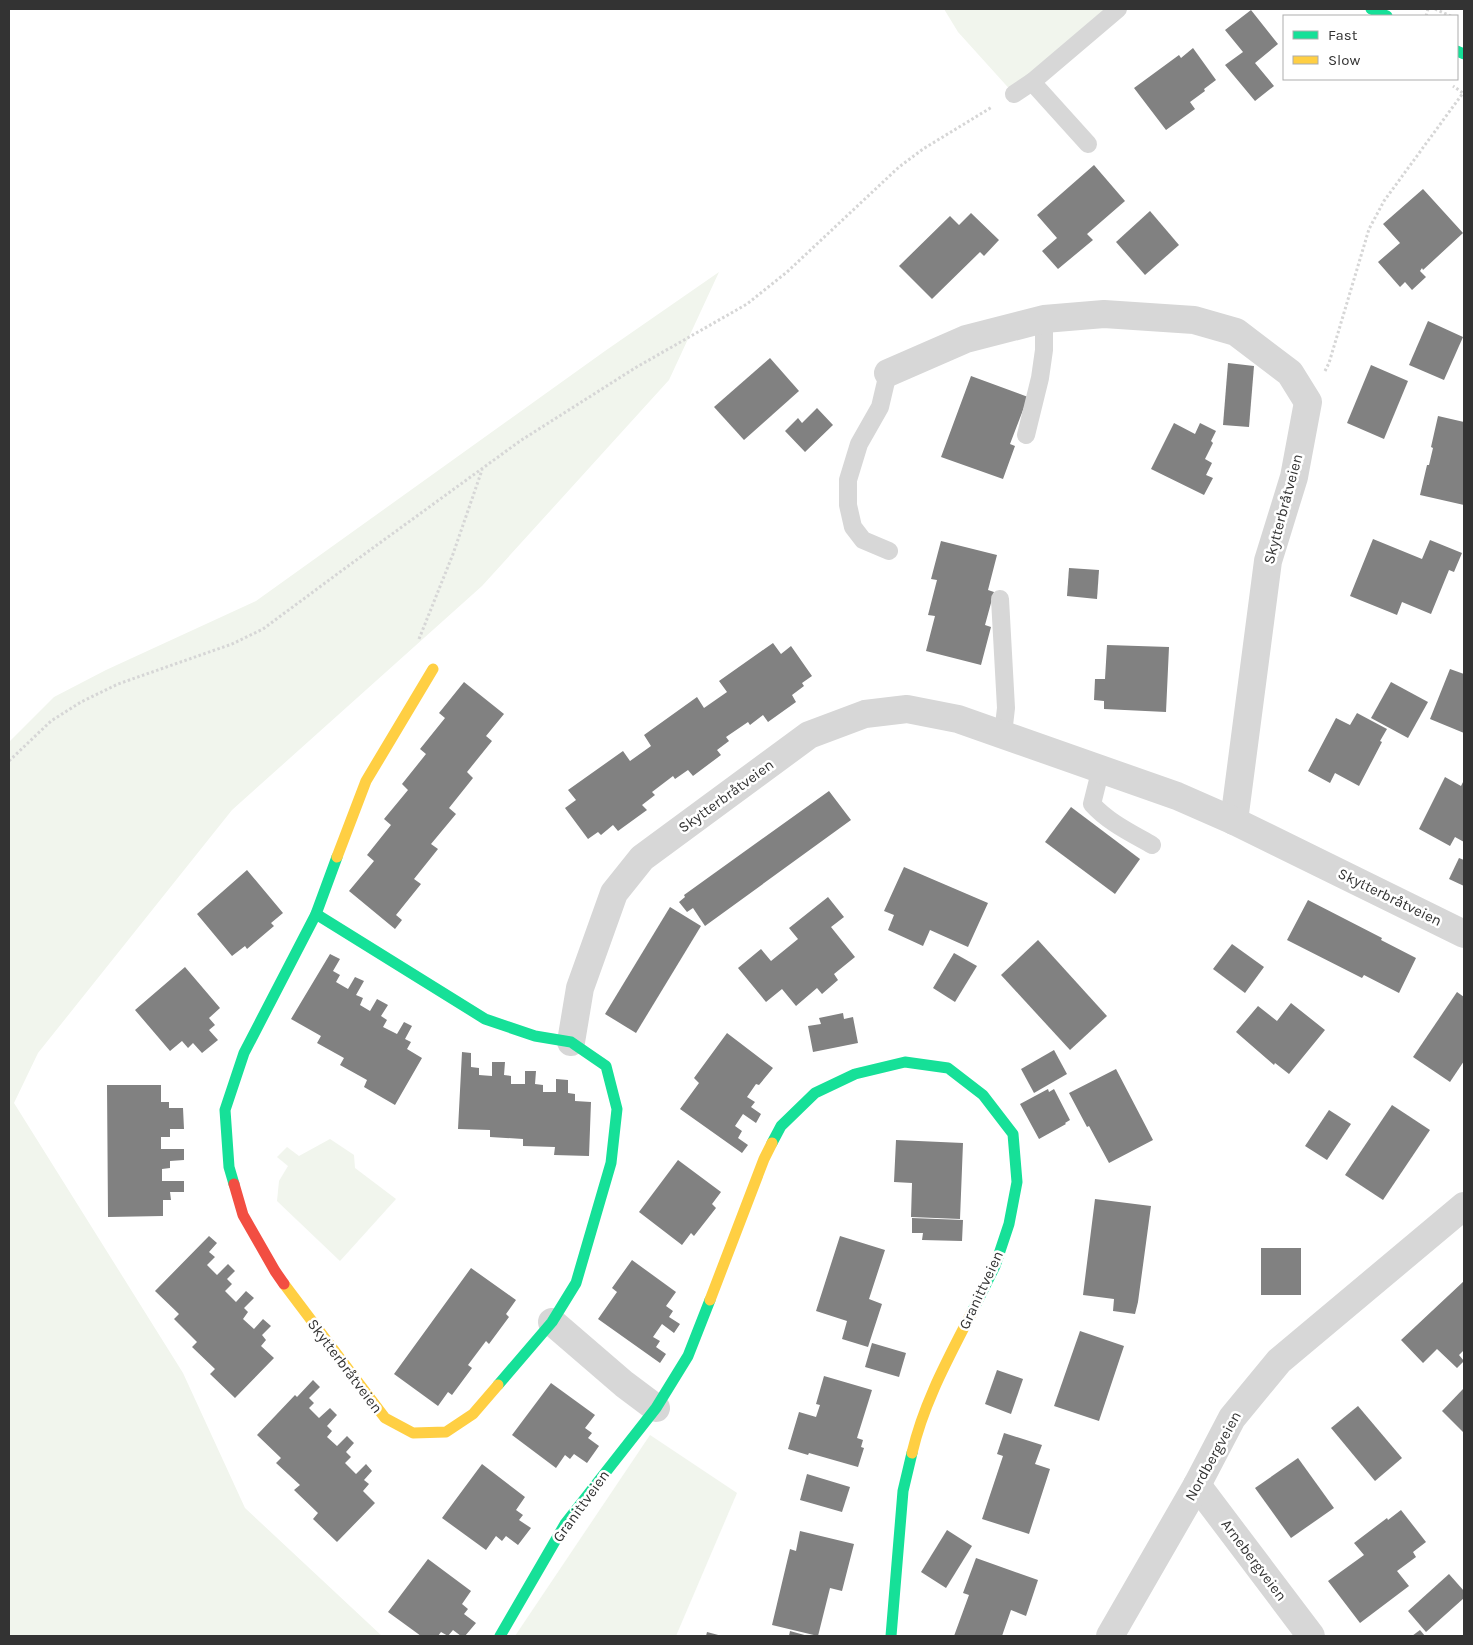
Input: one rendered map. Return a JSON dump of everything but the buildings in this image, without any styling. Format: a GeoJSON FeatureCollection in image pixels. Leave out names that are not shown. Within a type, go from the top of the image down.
{"type":"FeatureCollection","features":[{"type":"Feature","properties":{"kind":"street"},"geometry":{"type":"LineString","coordinates":[[1371,9],[1385,15]]}},
{"type":"Feature","properties":{"kind":"street"},"geometry":{"type":"LineString","coordinates":[[888,374],[966,339],[1044,319],[1104,314],[1194,320],[1236,332],[1290,374],[1308,402]]}},
{"type":"Feature","properties":{"kind":"street","name":"Skytterbråtveien"},"geometry":{"type":"LineString","coordinates":[[1234,821],[1268,561],[1294,477],[1308,402]]}},
{"type":"Feature","properties":{"kind":"street","name":"Skytterbråtveien"},"geometry":{"type":"LineString","coordinates":[[316,914],[485,1019],[536,1036],[571,1042],[606,1066],[617,1109],[610,1163],[576,1283],[552,1322],[473,1414],[446,1432],[413,1433],[385,1418],[275,1271],[243,1215],[229,1167],[226,1110],[244,1053],[316,914],[366,781],[433,669]]}},
{"type":"Feature","properties":{"kind":"street","name":"Skytterbråtveien"},"geometry":{"type":"LineString","coordinates":[[571,1042],[580,988],[614,893],[642,858],[809,735],[865,714],[907,709],[958,719],[1101,768],[1177,796],[1234,821],[1464,934]]}},
{"type":"Feature","properties":{"kind":"street","name":"Granittveien"},"geometry":{"type":"LineString","coordinates":[[500,1636],[565,1524],[656,1408],[688,1356],[764,1159],[781,1126],[815,1093],[855,1074],[905,1062],[948,1068],[983,1095],[1013,1134],[1017,1182],[1009,1224],[995,1266],[934,1384],[918,1426],[903,1491],[890,1636]]}},
{"type":"Feature","properties":{"kind":"street","name":"Nordbergveien"},"geometry":{"type":"LineString","coordinates":[[1110,1636],[1197,1485],[1232,1418],[1279,1361],[1464,1206]]}},
{"type":"Feature","properties":{"kind":"street"},"geometry":{"type":"LineString","coordinates":[[552,1322],[624,1384],[656,1408]]}},
{"type":"Feature","properties":{"kind":"street","name":"Arnebergveien"},"geometry":{"type":"LineString","coordinates":[[1197,1485],[1311,1636]]}},
{"type":"Feature","properties":{"kind":"lane"},"geometry":{"type":"LineString","coordinates":[[1014,94],[1032,82],[1118,9]]}},
{"type":"Feature","properties":{"kind":"lane"},"geometry":{"type":"LineString","coordinates":[[1032,82],[1088,144]]}},
{"type":"Feature","properties":{"kind":"lane"},"geometry":{"type":"LineString","coordinates":[[1026,435],[1042,368],[1044,319]]}},
{"type":"Feature","properties":{"kind":"lane"},"geometry":{"type":"LineString","coordinates":[[888,374],[880,407],[859,444],[848,480],[848,505],[853,527],[863,540],[889,551]]}},
{"type":"Feature","properties":{"kind":"lane"},"geometry":{"type":"LineString","coordinates":[[1000,599],[1006,708],[1003,734]]}},
{"type":"Feature","properties":{"kind":"lane"},"geometry":{"type":"LineString","coordinates":[[1101,768],[1092,804],[1100,813],[1118,826],[1152,845]]}},
{"type":"Feature","properties":{"kind":"path"},"geometry":{"type":"LineString","coordinates":[[1435,9],[1449,15]]}},
{"type":"Feature","properties":{"kind":"path"},"geometry":{"type":"LineString","coordinates":[[1308,402],[1329,363],[1369,229],[1384,201],[1463,93],[1450,84]]}},
{"type":"Feature","properties":{"kind":"path"},"geometry":{"type":"LineString","coordinates":[[9,761],[51,720],[81,702],[118,684],[232,644],[263,630],[520,441],[635,368],[747,304],[787,272],[899,166],[923,149],[1014,94]]}},
{"type":"Feature","properties":{"kind":"path"},"geometry":{"type":"LineString","coordinates":[[421,689],[416,647],[483,468]]}},
{"type":"Feature","properties":{"kind":"shaded area"},"geometry":{"type":"Polygon","coordinates":[[[944,9],[1118,9],[1014,94],[958,32],[944,9]]]}},
{"type":"Feature","properties":{"kind":"shaded area"},"geometry":{"type":"Polygon","coordinates":[[[719,272],[669,380],[482,586],[232,810],[38,1053],[14,1103],[183,1373],[245,1508],[382,1636],[9,1636],[9,742],[54,697],[106,670],[256,601],[605,351],[719,272]]]}},
{"type":"Feature","properties":{"kind":"shaded area"},"geometry":{"type":"Polygon","coordinates":[[[330,1139],[354,1155],[355,1168],[396,1199],[340,1261],[277,1201],[279,1181],[288,1166],[277,1157],[287,1147],[299,1156],[330,1139]]]}},
{"type":"Feature","properties":{"kind":"shaded area"},"geometry":{"type":"Polygon","coordinates":[[[650,1435],[737,1493],[676,1636],[515,1636],[650,1435]]]}},
{"type":"Feature","properties":{"kind":"traffic: fast"},"geometry":{"type":"LineString","coordinates":[[1371,9],[1385,15]]}},
{"type":"Feature","properties":{"kind":"traffic: fast"},"geometry":{"type":"LineString","coordinates":[[1458,51],[1464,54]]}},
{"type":"Feature","properties":{"kind":"traffic: fast"},"geometry":{"type":"LineString","coordinates":[[234,1184],[229,1167],[225,1110],[244,1053],[316,914],[337,857]]}},
{"type":"Feature","properties":{"kind":"traffic: fast"},"geometry":{"type":"LineString","coordinates":[[316,914],[485,1019],[535,1036],[571,1042],[606,1066],[617,1109],[611,1163],[576,1283],[552,1322],[498,1385]]}},
{"type":"Feature","properties":{"kind":"traffic: fast"},"geometry":{"type":"LineString","coordinates":[[772,1143],[781,1126],[815,1093],[855,1074],[905,1062],[948,1068],[983,1095],[1013,1134],[1017,1182],[1009,1224],[995,1266],[972,1312]]}},
{"type":"Feature","properties":{"kind":"traffic: fast"},"geometry":{"type":"LineString","coordinates":[[500,1636],[565,1524],[656,1408],[688,1356],[710,1300]]}},
{"type":"Feature","properties":{"kind":"traffic: fast"},"geometry":{"type":"LineString","coordinates":[[891,1636],[903,1491],[912,1453]]}},
{"type":"Feature","properties":{"kind":"traffic: slow"},"geometry":{"type":"LineString","coordinates":[[337,857],[366,781],[433,669]]}},
{"type":"Feature","properties":{"kind":"traffic: slow"},"geometry":{"type":"LineString","coordinates":[[710,1300],[764,1159],[772,1143]]}},
{"type":"Feature","properties":{"kind":"traffic: slow"},"geometry":{"type":"LineString","coordinates":[[284,1284],[385,1418],[413,1433],[446,1432],[473,1414],[498,1385]]}},
{"type":"Feature","properties":{"kind":"traffic: slow"},"geometry":{"type":"LineString","coordinates":[[912,1453],[930,1398],[972,1312]]}},
{"type":"Feature","properties":{"kind":"traffic: jam"},"geometry":{"type":"LineString","coordinates":[[234,1184],[243,1215],[284,1284]]}}]}
